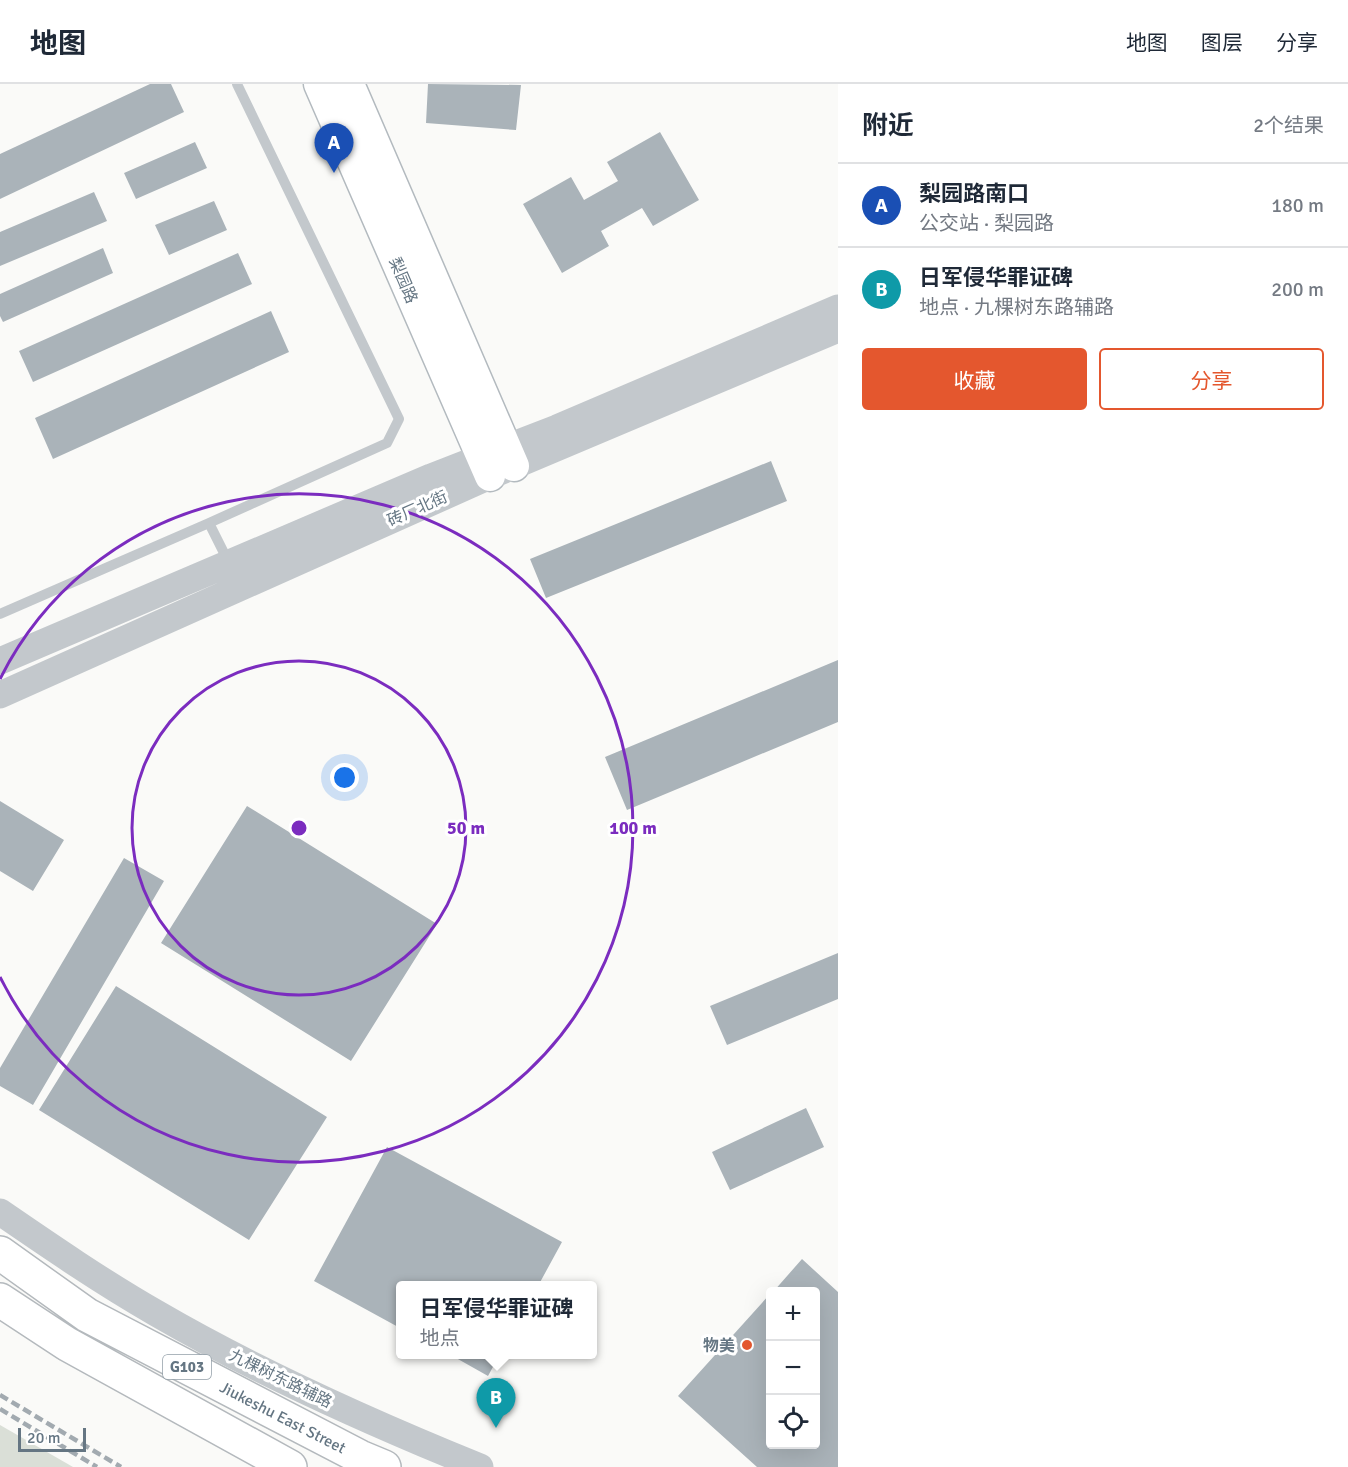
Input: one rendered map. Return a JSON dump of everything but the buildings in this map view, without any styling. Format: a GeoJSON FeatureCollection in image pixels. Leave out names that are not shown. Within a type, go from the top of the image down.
{"type":"FeatureCollection","features":[{"type":"Feature","properties":{"kind":"highway","name":"Jiukeshu East Street"},"geometry":{"type":"LineString","coordinates":[[0,1253],[87,1315],[360,1457],[384,1467]]}},
{"type":"Feature","properties":{"kind":"highway","name":"G103"},"geometry":{"type":"LineString","coordinates":[[0,1300],[67,1344],[290,1467]]}},
{"type":"Feature","properties":{"kind":"main road","name":"梨园路"},"geometry":{"type":"LineString","coordinates":[[319,84],[498,462]]}},
{"type":"Feature","properties":{"kind":"main road","name":"梨园路"},"geometry":{"type":"LineString","coordinates":[[349,84],[498,462]]}},
{"type":"Feature","properties":{"kind":"street","name":"砖厂北街"},"geometry":{"type":"LineString","coordinates":[[498,462],[838,308]]}},
{"type":"Feature","properties":{"kind":"street","name":"砖厂北街"},"geometry":{"type":"LineString","coordinates":[[0,695],[420,482],[498,462],[838,329]]}},
{"type":"Feature","properties":{"kind":"street","name":"砖厂北街"},"geometry":{"type":"LineString","coordinates":[[0,661],[235,576]]}},
{"type":"Feature","properties":{"kind":"street","name":"九棵树东路辅路"},"geometry":{"type":"LineString","coordinates":[[0,1212],[86,1271],[157,1314],[237,1358],[384,1428],[480,1467]]}},
{"type":"Feature","properties":{"kind":"lane"},"geometry":{"type":"LineString","coordinates":[[0,614],[387,443],[399,419],[237,84]]}},
{"type":"Feature","properties":{"kind":"lane"},"geometry":{"type":"LineString","coordinates":[[209,523],[235,576]]}},
{"type":"Feature","properties":{"kind":"shaded area"},"geometry":{"type":"Polygon","coordinates":[[[0,1425],[73,1467],[0,1467],[0,1425]]]}},
{"type":"Feature","properties":{"kind":"railway"},"geometry":{"type":"LineString","coordinates":[[0,1395],[121,1467]]}},
{"type":"Feature","properties":{"kind":"railway"},"geometry":{"type":"LineString","coordinates":[[0,1409],[97,1467]]}},
{"type":"Feature","properties":{"kind":"place","name":"梨园路南口"},"geometry":{"type":"Point","coordinates":[334,173]}},
{"type":"Feature","properties":{"kind":"place","name":"物美"},"geometry":{"type":"Point","coordinates":[747,1345]}},
{"type":"Feature","properties":{"kind":"place","name":"日军侵华罪证碑"},"geometry":{"type":"Point","coordinates":[496,1428]}}]}
